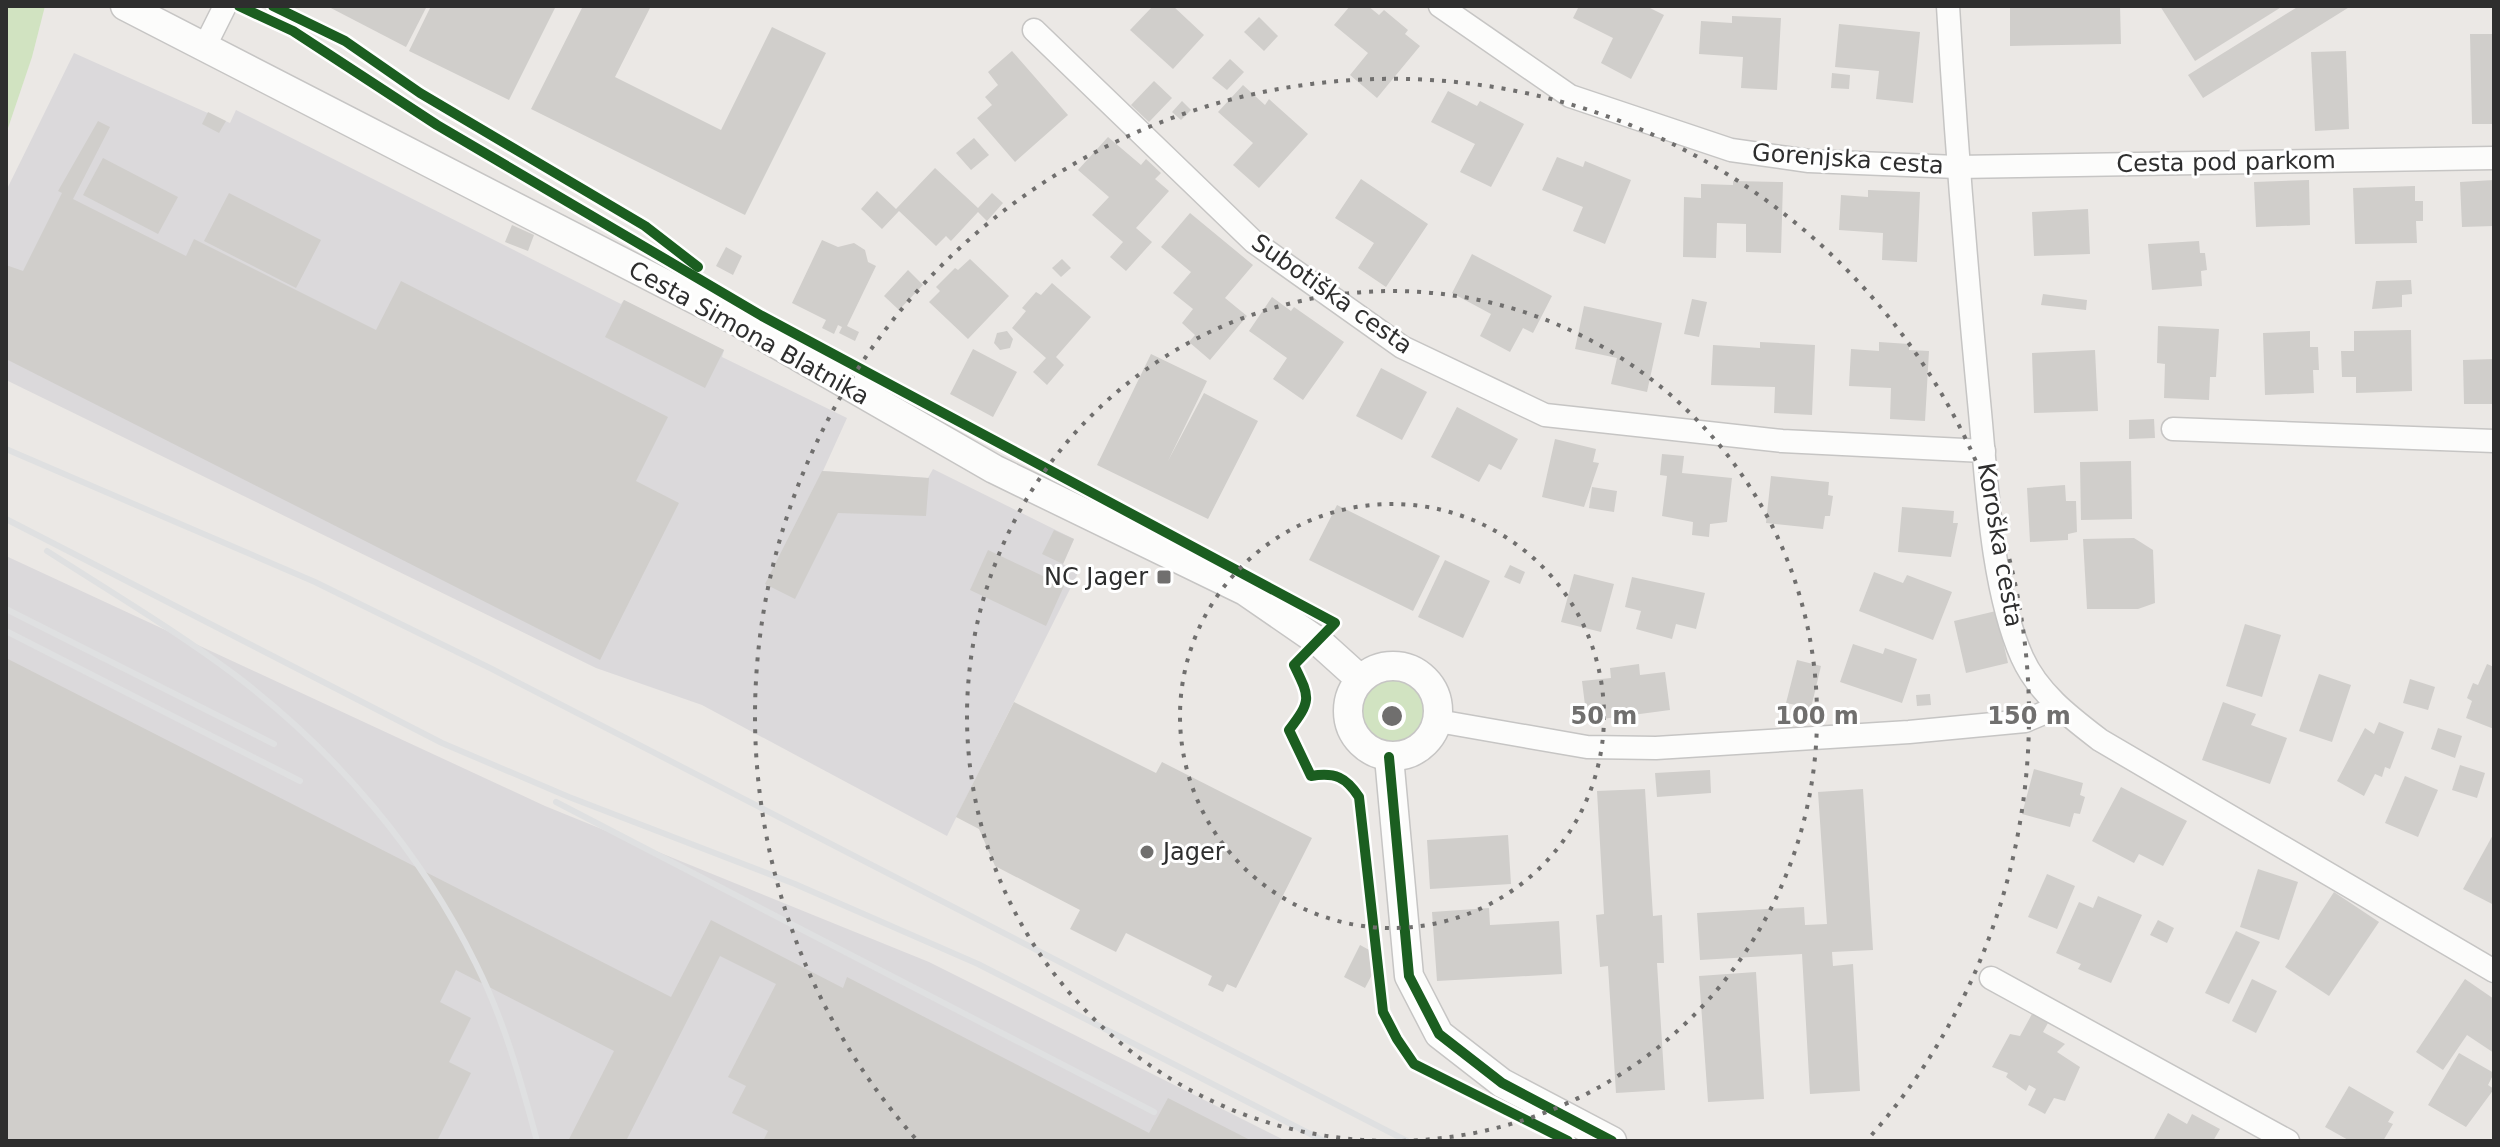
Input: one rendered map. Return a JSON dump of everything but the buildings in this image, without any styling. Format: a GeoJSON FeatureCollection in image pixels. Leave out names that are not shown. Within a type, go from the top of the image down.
{"type":"FeatureCollection","features":[{"type":"Feature","properties":{"kind":"street","name":"Cesta Simona Blatnika"},"geometry":{"type":"LineString","coordinates":[[125,6],[735,320],[994,469],[1245,591],[1319,642],[1360,679]]}},
{"type":"Feature","properties":{"kind":"street"},"geometry":{"type":"LineString","coordinates":[[205,46],[225,6]]}},
{"type":"Feature","properties":{"kind":"street","name":"Gorenjska cesta"},"geometry":{"type":"LineString","coordinates":[[1440,6],[1570,96],[1664,130],[1731,150],[1809,161],[1957,167]]}},
{"type":"Feature","properties":{"kind":"street","name":"Koroška cesta"},"geometry":{"type":"LineString","coordinates":[[1948,6],[1957,167],[1984,451],[2007,615],[2023,659],[2058,707],[2100,740],[2494,971]]}},
{"type":"Feature","properties":{"kind":"street","name":"Subotiška cesta"},"geometry":{"type":"LineString","coordinates":[[1034,30],[1254,242],[1402,347],[1545,415],[1782,441],[1984,451]]}},
{"type":"Feature","properties":{"kind":"street","name":"Cesta pod parkom"},"geometry":{"type":"LineString","coordinates":[[1957,167],[2494,158]]}},
{"type":"Feature","properties":{"kind":"street"},"geometry":{"type":"LineString","coordinates":[[2173,429],[2494,441]]}},
{"type":"Feature","properties":{"kind":"street"},"geometry":{"type":"LineString","coordinates":[[1396,665],[1415,670],[1434,692],[1438,721],[1432,736],[1421,748],[1406,755],[1389,757],[1373,753],[1359,742],[1350,728],[1348,702],[1360,679],[1376,668],[1396,665]]}},
{"type":"Feature","properties":{"kind":"street"},"geometry":{"type":"LineString","coordinates":[[1438,721],[1587,747],[1656,748],[2025,721],[2058,707]]}},
{"type":"Feature","properties":{"kind":"street"},"geometry":{"type":"LineString","coordinates":[[1389,757],[1409,976],[1439,1034],[1502,1083],[1612,1141]]}},
{"type":"Feature","properties":{"kind":"street"},"geometry":{"type":"LineString","coordinates":[[1991,978],[2288,1141]]}},
{"type":"Feature","properties":{"kind":"shaded area"},"geometry":{"type":"Polygon","coordinates":[[[74,53],[230,123],[236,110],[621,304],[624,300],[724,350],[722,357],[847,418],[823,471],[928,478],[933,469],[1074,539],[1063,564],[1078,573],[947,836],[702,705],[596,668],[6,380],[6,191],[74,53]]]}},
{"type":"Feature","properties":{"kind":"shaded area"},"geometry":{"type":"Polygon","coordinates":[[[6,556],[545,806],[929,962],[1286,1141],[6,1141],[6,556]]]}},
{"type":"Feature","properties":{"kind":"green space"},"geometry":{"type":"Polygon","coordinates":[[[6,6],[45,6],[32,57],[6,134],[6,6]]]}},
{"type":"Feature","properties":{"kind":"green space"},"geometry":{"type":"Polygon","coordinates":[[[1392,677],[1416,687],[1426,711],[1416,735],[1392,745],[1368,735],[1358,711],[1368,687],[1392,677]]]}},
{"type":"Feature","properties":{"kind":"railway"},"geometry":{"type":"LineString","coordinates":[[6,449],[315,582],[492,669],[1407,1141]]}},
{"type":"Feature","properties":{"kind":"railway"},"geometry":{"type":"LineString","coordinates":[[6,519],[442,743],[569,797],[795,884],[978,964],[1324,1141]]}},
{"type":"Feature","properties":{"kind":"railway"},"geometry":{"type":"LineString","coordinates":[[47,551],[168,628],[239,678],[310,739],[374,808],[430,883],[476,964],[503,1029],[537,1141]]}},
{"type":"Feature","properties":{"kind":"railway"},"geometry":{"type":"LineString","coordinates":[[6,609],[274,744]]}},
{"type":"Feature","properties":{"kind":"railway"},"geometry":{"type":"LineString","coordinates":[[6,631],[300,781]]}},
{"type":"Feature","properties":{"kind":"railway"},"geometry":{"type":"LineString","coordinates":[[556,802],[1154,1112]]}},
{"type":"Feature","properties":{"kind":"cycle path"},"geometry":{"type":"LineString","coordinates":[[239,6],[293,31],[437,125],[762,316],[1335,623],[1294,665],[1306,699],[1302,712],[1289,730],[1311,776],[1339,778],[1359,797],[1383,1012],[1414,1064],[1568,1141]]}},
{"type":"Feature","properties":{"kind":"cycle path"},"geometry":{"type":"LineString","coordinates":[[273,6],[345,41],[420,93],[645,226],[698,267]]}},
{"type":"Feature","properties":{"kind":"cycle path"},"geometry":{"type":"LineString","coordinates":[[1389,757],[1409,976],[1439,1034],[1502,1083],[1612,1141]]}},
{"type":"Feature","properties":{"kind":"place","name":"NC Jager"},"geometry":{"type":"Point","coordinates":[1164,577]}},
{"type":"Feature","properties":{"kind":"place","name":"Jager"},"geometry":{"type":"Point","coordinates":[1147,852]}}]}
